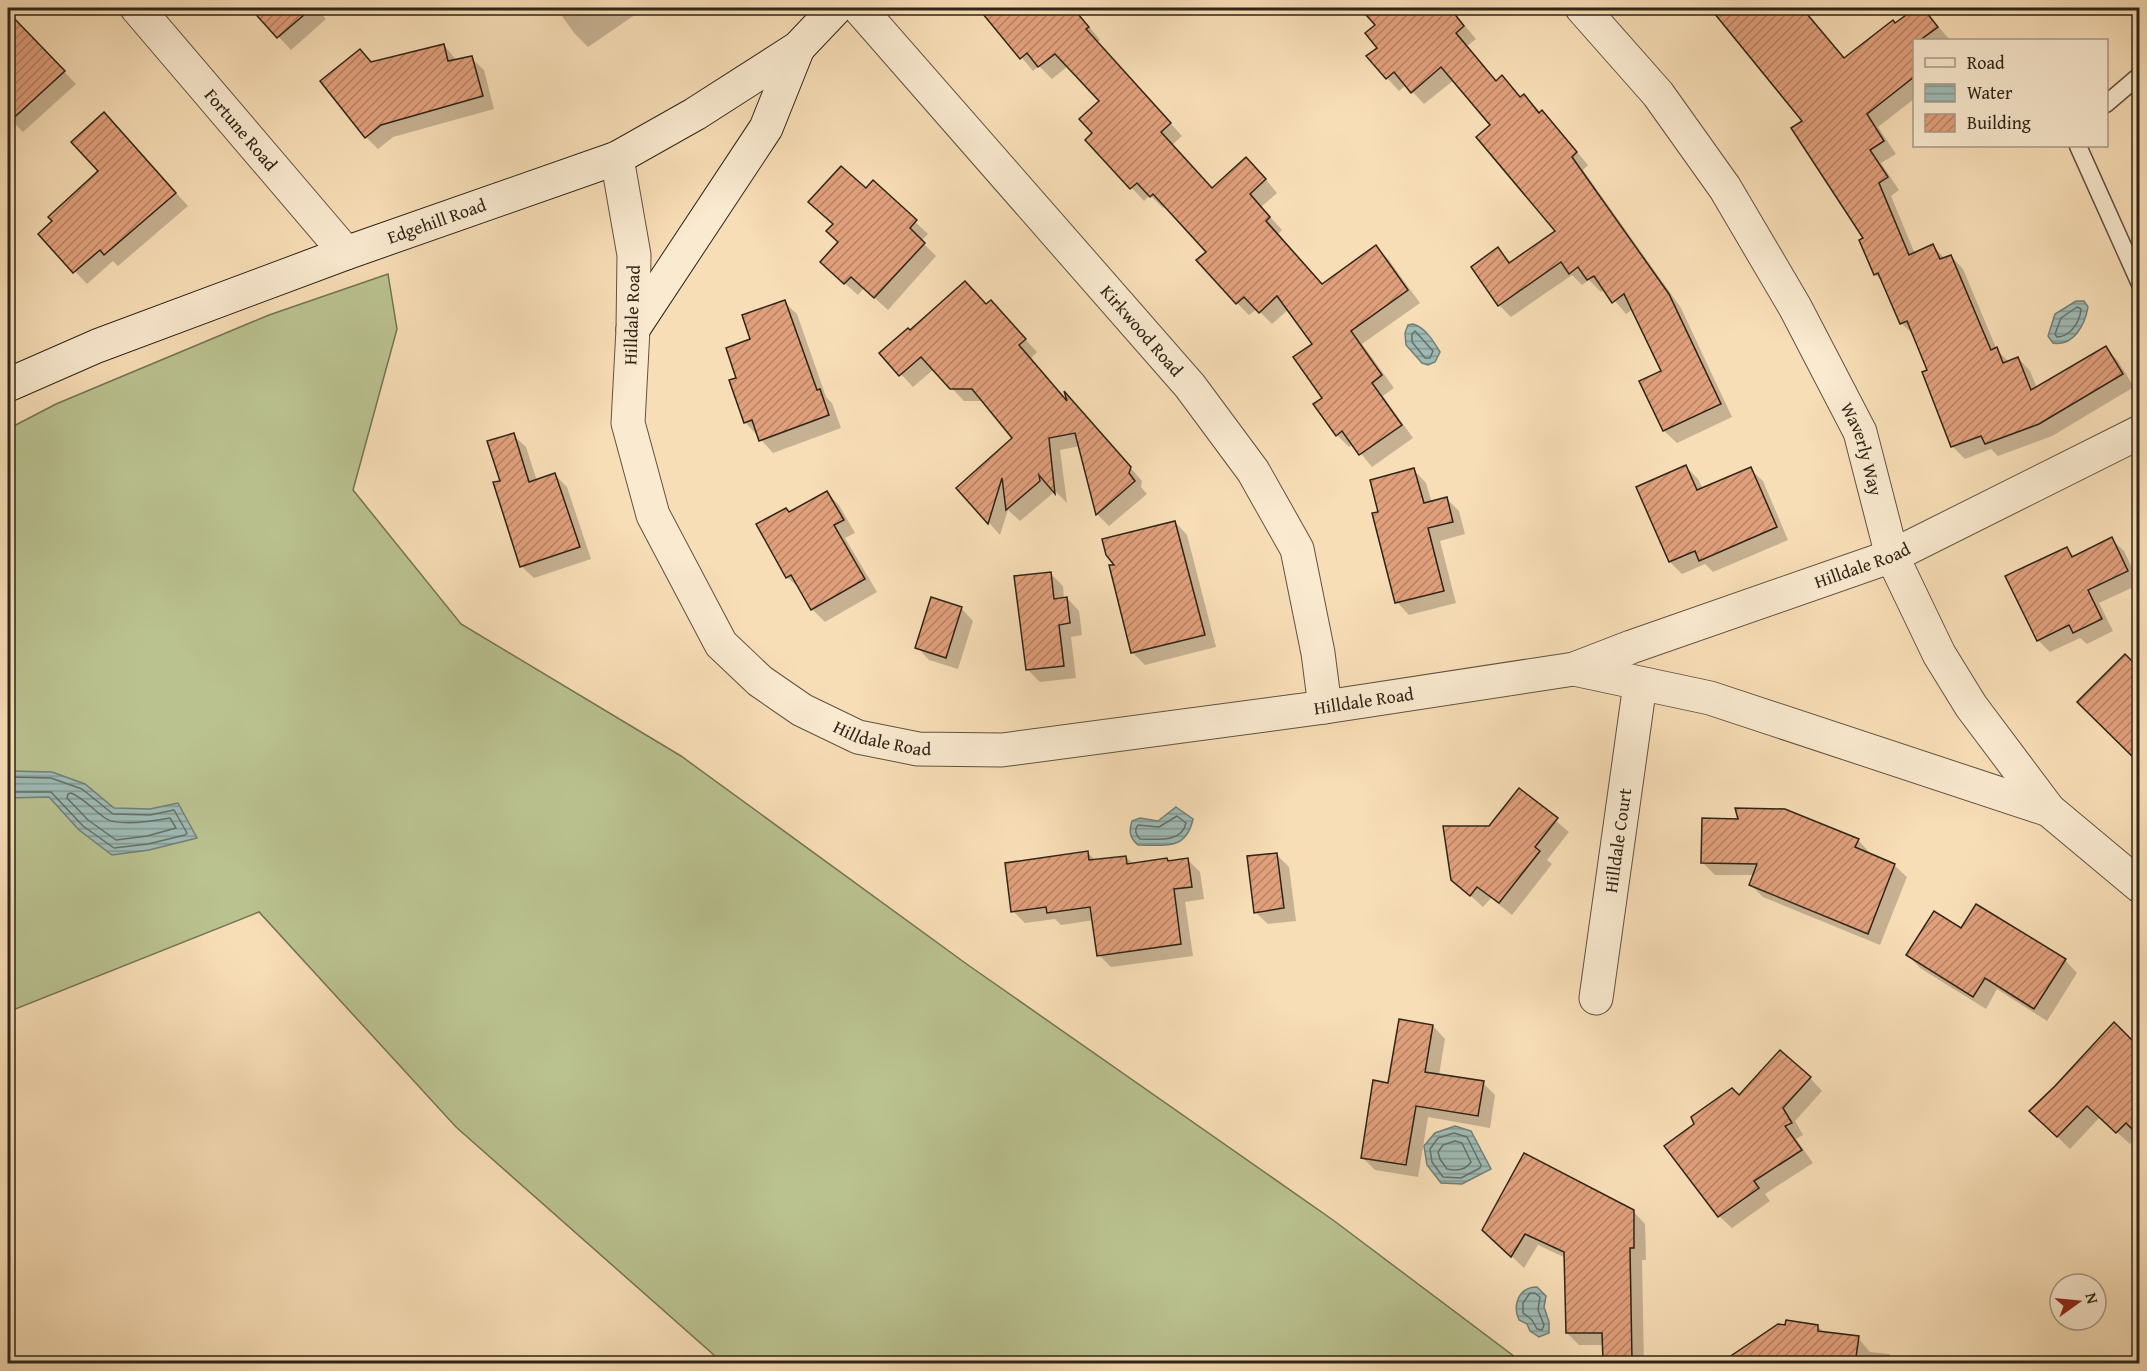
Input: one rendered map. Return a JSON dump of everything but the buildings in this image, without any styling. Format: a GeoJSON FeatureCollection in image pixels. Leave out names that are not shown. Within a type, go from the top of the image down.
{"type":"FeatureCollection","features":[{"type":"Feature","properties":{"kind":"street","name":"Fortune Road"},"geometry":{"type":"LineString","coordinates":[[137,8],[346,253]]}},
{"type":"Feature","properties":{"kind":"street","name":"Edgehill Road"},"geometry":{"type":"LineString","coordinates":[[8,385],[97,346],[346,253],[617,158],[695,114],[798,48],[836,8]]}},
{"type":"Feature","properties":{"kind":"street","name":"Kirkwood Road"},"geometry":{"type":"LineString","coordinates":[[859,8],[1190,386],[1253,471],[1297,549],[1318,653],[1325,707]]}},
{"type":"Feature","properties":{"kind":"street","name":"Waverly Way"},"geometry":{"type":"LineString","coordinates":[[1582,8],[1658,94],[1725,188],[1796,307],[1860,432],[1892,556],[1938,654],[1971,706],[2049,810],[2139,886]]}},
{"type":"Feature","properties":{"kind":"street"},"geometry":{"type":"LineString","coordinates":[[633,328],[766,128],[798,48]]}},
{"type":"Feature","properties":{"kind":"street","name":"Hilldale Road"},"geometry":{"type":"LineString","coordinates":[[617,158],[634,255],[628,423],[653,514],[721,644],[760,681],[802,710],[858,737],[918,749],[1002,750],[1325,707],[1574,669],[1892,556],[2139,432]]}},
{"type":"Feature","properties":{"kind":"street","name":"Hilldale Road"},"geometry":{"type":"LineString","coordinates":[[1574,669],[1710,698],[2049,810]]}},
{"type":"Feature","properties":{"kind":"street","name":"Hilldale Court"},"geometry":{"type":"LineString","coordinates":[[1596,998],[1640,684]]}},
{"type":"Feature","properties":{"kind":"lane"},"geometry":{"type":"LineString","coordinates":[[2108,102],[2139,75]]}},
{"type":"Feature","properties":{"kind":"lane"},"geometry":{"type":"LineString","coordinates":[[2078,147],[2139,284]]}},
{"type":"Feature","properties":{"kind":"green space"},"geometry":{"type":"Polygon","coordinates":[[[388,274],[397,329],[353,490],[461,624],[681,756],[968,965],[1333,1220],[1523,1363],[723,1363],[456,1127],[259,912],[8,1012],[8,429],[56,404],[269,315],[388,274]]]}},
{"type":"Feature","properties":{"kind":"water"},"geometry":{"type":"Polygon","coordinates":[[[2076,301],[2084,301],[2088,307],[2081,327],[2066,342],[2053,343],[2048,336],[2055,314],[2076,301]]]}},
{"type":"Feature","properties":{"kind":"water"},"geometry":{"type":"Polygon","coordinates":[[[1413,324],[1425,332],[1440,352],[1435,362],[1428,365],[1422,363],[1406,345],[1405,333],[1408,325],[1413,324]]]}},
{"type":"Feature","properties":{"kind":"water"},"geometry":{"type":"Polygon","coordinates":[[[8,771],[52,772],[85,784],[114,808],[150,809],[178,803],[197,838],[149,850],[112,855],[79,830],[49,797],[8,798],[8,771]]]}},
{"type":"Feature","properties":{"kind":"water"},"geometry":{"type":"Polygon","coordinates":[[[1176,807],[1193,819],[1185,837],[1173,844],[1165,845],[1138,845],[1135,842],[1130,834],[1132,821],[1140,818],[1158,821],[1176,807]]]}},
{"type":"Feature","properties":{"kind":"water"},"geometry":{"type":"Polygon","coordinates":[[[1455,1126],[1471,1131],[1491,1169],[1462,1184],[1441,1183],[1427,1165],[1424,1146],[1435,1133],[1455,1126]]]}},
{"type":"Feature","properties":{"kind":"water"},"geometry":{"type":"Polygon","coordinates":[[[1537,1287],[1546,1296],[1544,1307],[1549,1322],[1549,1333],[1539,1337],[1530,1331],[1527,1324],[1519,1320],[1516,1309],[1522,1293],[1537,1287]]]}}]}
